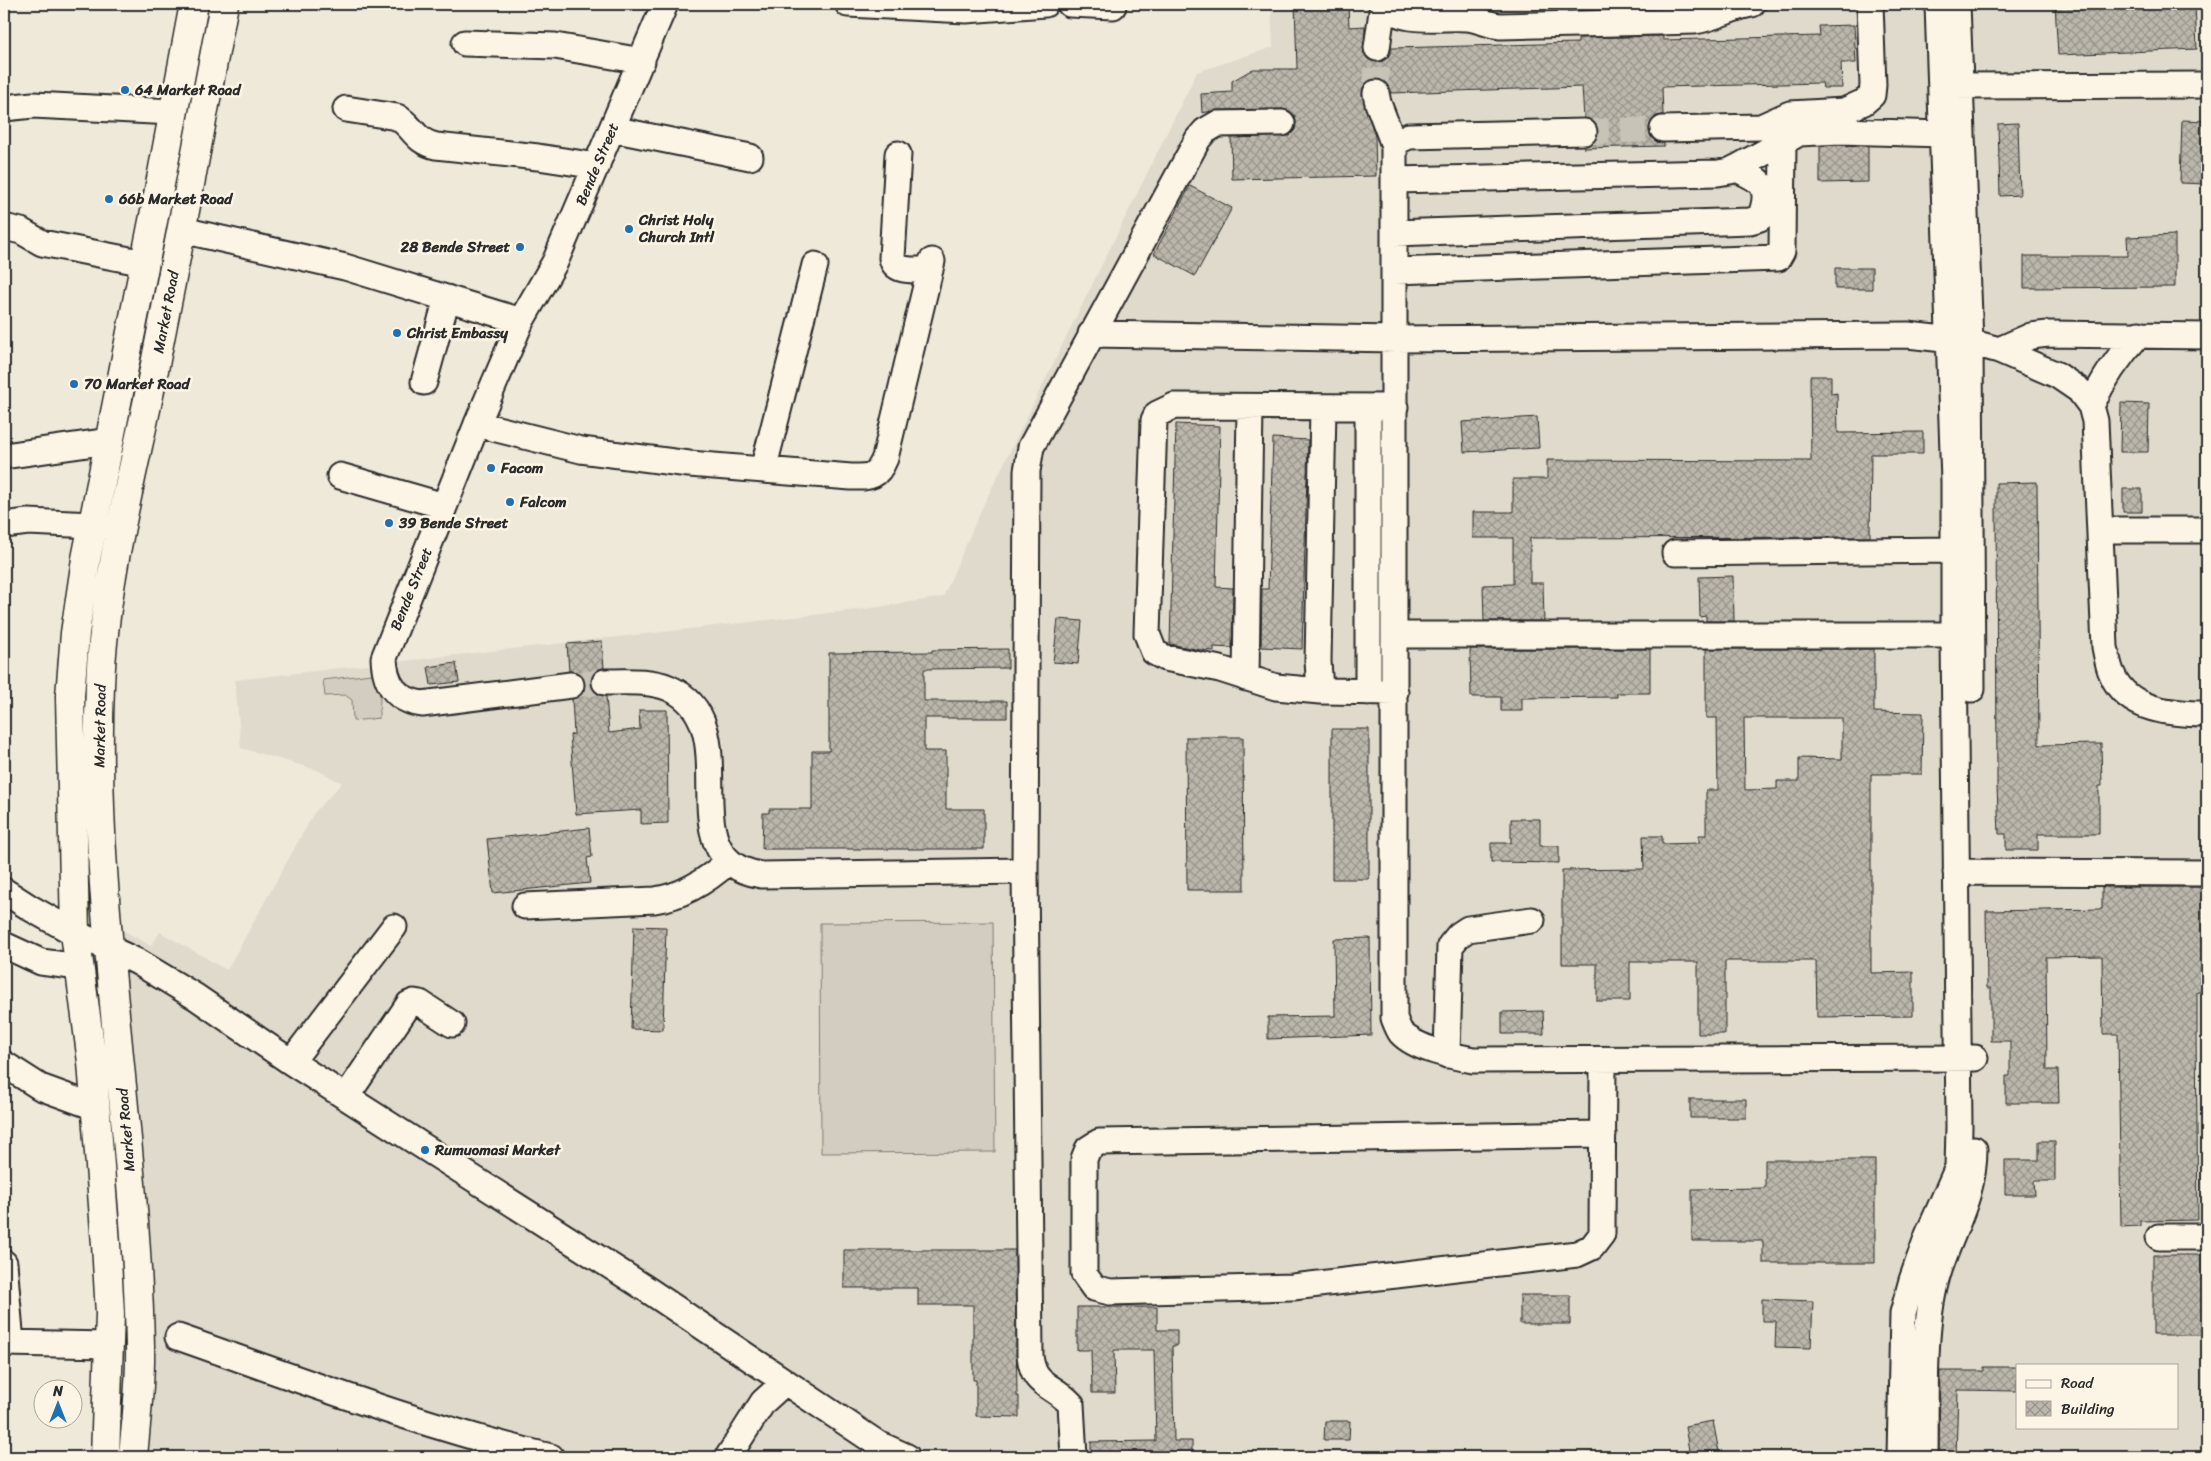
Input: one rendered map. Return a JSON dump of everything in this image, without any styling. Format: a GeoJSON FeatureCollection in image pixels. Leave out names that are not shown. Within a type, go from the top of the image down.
{"type":"FeatureCollection","features":[{"type":"Feature","properties":{"kind":"main road","name":"Market Road"},"geometry":{"type":"LineString","coordinates":[[105,1457],[110,1345],[106,1244],[92,1062],[75,933],[70,696],[75,633],[93,525],[194,4]]}},
{"type":"Feature","properties":{"kind":"main road","name":"Market Road"},"geometry":{"type":"LineString","coordinates":[[133,1457],[140,1351],[136,1235],[110,947],[100,808],[99,738],[101,672],[106,618],[117,552],[182,230],[224,4]]}},
{"type":"Feature","properties":{"kind":"street","name":"Bende Street"},"geometry":{"type":"LineString","coordinates":[[571,685],[422,704],[408,702],[397,694],[385,673],[384,658],[477,424],[521,321],[555,262],[665,4]]}},
{"type":"Feature","properties":{"kind":"street"},"geometry":{"type":"LineString","coordinates":[[848,4],[966,10],[1045,4]]}},
{"type":"Feature","properties":{"kind":"street"},"geometry":{"type":"LineString","coordinates":[[1070,4],[1114,6]]}},
{"type":"Feature","properties":{"kind":"street"},"geometry":{"type":"LineString","coordinates":[[1385,4],[1390,10],[1401,17],[1468,18],[1489,26],[1500,26],[1695,21],[1738,6],[1752,4]]}},
{"type":"Feature","properties":{"kind":"street"},"geometry":{"type":"LineString","coordinates":[[1377,48],[1385,4]]}},
{"type":"Feature","properties":{"kind":"street"},"geometry":{"type":"LineString","coordinates":[[1663,128],[1761,126],[1790,114],[1834,113],[1844,111],[1864,102],[1872,95],[1873,84],[1870,4]]}},
{"type":"Feature","properties":{"kind":"street"},"geometry":{"type":"LineString","coordinates":[[1938,4],[1952,86],[1943,134],[1959,340],[1954,482],[1954,550],[1963,635]]}},
{"type":"Feature","properties":{"kind":"street"},"geometry":{"type":"LineString","coordinates":[[1925,1457],[1928,1324],[1936,1280],[1963,1213],[1974,1168],[1967,1058],[1959,340],[1952,86],[1957,4]]}},
{"type":"Feature","properties":{"kind":"street"},"geometry":{"type":"LineString","coordinates":[[465,43],[554,46],[642,61]]}},
{"type":"Feature","properties":{"kind":"street"},"geometry":{"type":"LineString","coordinates":[[1952,86],[2207,85]]}},
{"type":"Feature","properties":{"kind":"street"},"geometry":{"type":"LineString","coordinates":[[1376,93],[1394,145],[1396,407],[1394,1018],[1400,1032],[1414,1042],[1447,1055],[1473,1060],[1967,1058]]}},
{"type":"Feature","properties":{"kind":"street"},"geometry":{"type":"LineString","coordinates":[[4,108],[33,105],[174,112]]}},
{"type":"Feature","properties":{"kind":"street"},"geometry":{"type":"LineString","coordinates":[[346,109],[397,118],[404,122],[424,144],[597,166]]}},
{"type":"Feature","properties":{"kind":"street"},"geometry":{"type":"LineString","coordinates":[[1074,1457],[1071,1404],[1061,1393],[1038,1380],[1031,1369],[1030,1355],[1025,872],[1027,471],[1031,447],[1198,139],[1205,131],[1217,124],[1282,122]]}},
{"type":"Feature","properties":{"kind":"street"},"geometry":{"type":"LineString","coordinates":[[612,129],[750,157]]}},
{"type":"Feature","properties":{"kind":"street"},"geometry":{"type":"LineString","coordinates":[[1394,180],[1718,173],[1736,168],[1783,140],[1799,133],[1818,131],[1943,134]]}},
{"type":"Feature","properties":{"kind":"street"},"geometry":{"type":"LineString","coordinates":[[1394,145],[1409,136],[1584,132]]}},
{"type":"Feature","properties":{"kind":"street"},"geometry":{"type":"LineString","coordinates":[[1395,271],[1778,258],[1782,251],[1783,140]]}},
{"type":"Feature","properties":{"kind":"street"},"geometry":{"type":"LineString","coordinates":[[477,424],[581,450],[689,464],[851,477],[865,477],[877,473],[885,458],[931,265],[898,269],[893,265],[898,154]]}},
{"type":"Feature","properties":{"kind":"street"},"geometry":{"type":"LineString","coordinates":[[1394,233],[1750,221],[1760,218],[1765,201],[1764,189],[1760,181],[1736,168]]}},
{"type":"Feature","properties":{"kind":"street"},"geometry":{"type":"LineString","coordinates":[[4,227],[21,231],[42,243],[145,262]]}},
{"type":"Feature","properties":{"kind":"street"},"geometry":{"type":"LineString","coordinates":[[182,230],[345,267],[521,321]]}},
{"type":"Feature","properties":{"kind":"street"},"geometry":{"type":"LineString","coordinates":[[763,470],[815,265]]}},
{"type":"Feature","properties":{"kind":"street"},"geometry":{"type":"LineString","coordinates":[[424,382],[447,298]]}},
{"type":"Feature","properties":{"kind":"street"},"geometry":{"type":"LineString","coordinates":[[1091,334],[1395,339],[1908,335],[1959,340],[1998,350],[2057,375],[2079,390],[2091,406],[2094,421],[2105,648],[2112,675],[2124,692],[2140,704],[2164,712],[2207,714]]}},
{"type":"Feature","properties":{"kind":"street"},"geometry":{"type":"LineString","coordinates":[[1998,350],[2030,336],[2048,334],[2207,336]]}},
{"type":"Feature","properties":{"kind":"street"},"geometry":{"type":"LineString","coordinates":[[2091,406],[2101,383],[2121,354],[2139,334]]}},
{"type":"Feature","properties":{"kind":"street"},"geometry":{"type":"LineString","coordinates":[[1395,692],[1320,692],[1276,687],[1220,669],[1165,658],[1154,652],[1148,634],[1154,420],[1157,414],[1174,406],[1396,407]]}},
{"type":"Feature","properties":{"kind":"street"},"geometry":{"type":"LineString","coordinates":[[1246,678],[1250,407]]}},
{"type":"Feature","properties":{"kind":"street"},"geometry":{"type":"LineString","coordinates":[[1320,692],[1318,661],[1323,408]]}},
{"type":"Feature","properties":{"kind":"street"},"geometry":{"type":"LineString","coordinates":[[1368,408],[1368,692]]}},
{"type":"Feature","properties":{"kind":"street"},"geometry":{"type":"LineString","coordinates":[[4,456],[109,441]]}},
{"type":"Feature","properties":{"kind":"street"},"geometry":{"type":"LineString","coordinates":[[340,476],[444,506]]}},
{"type":"Feature","properties":{"kind":"street"},"geometry":{"type":"LineString","coordinates":[[4,525],[28,522],[93,525]]}},
{"type":"Feature","properties":{"kind":"street"},"geometry":{"type":"LineString","coordinates":[[2100,530],[2207,530]]}},
{"type":"Feature","properties":{"kind":"street"},"geometry":{"type":"LineString","coordinates":[[1675,553],[1954,550]]}},
{"type":"Feature","properties":{"kind":"street"},"geometry":{"type":"LineString","coordinates":[[1396,635],[1963,635]]}},
{"type":"Feature","properties":{"kind":"street"},"geometry":{"type":"LineString","coordinates":[[605,682],[639,682],[667,687],[684,696],[694,705],[704,726],[708,742],[714,840],[720,852],[729,861],[742,869],[761,875],[1025,872]]}},
{"type":"Feature","properties":{"kind":"street"},"geometry":{"type":"LineString","coordinates":[[525,906],[669,898],[701,883],[729,861]]}},
{"type":"Feature","properties":{"kind":"street"},"geometry":{"type":"LineString","coordinates":[[1964,872],[2207,872]]}},
{"type":"Feature","properties":{"kind":"street"},"geometry":{"type":"LineString","coordinates":[[4,891],[32,910],[75,933],[110,947],[196,997],[291,1062],[646,1288],[785,1382],[876,1451],[907,1457]]}},
{"type":"Feature","properties":{"kind":"street"},"geometry":{"type":"LineString","coordinates":[[1447,1055],[1450,946],[1459,935],[1468,929],[1532,920]]}},
{"type":"Feature","properties":{"kind":"street"},"geometry":{"type":"LineString","coordinates":[[291,1062],[394,927]]}},
{"type":"Feature","properties":{"kind":"street"},"geometry":{"type":"LineString","coordinates":[[4,945],[41,962],[79,967]]}},
{"type":"Feature","properties":{"kind":"street"},"geometry":{"type":"LineString","coordinates":[[346,1097],[409,1004],[414,1002],[420,1003],[452,1024]]}},
{"type":"Feature","properties":{"kind":"street"},"geometry":{"type":"LineString","coordinates":[[1900,1457],[1903,1314],[1912,1280],[1928,1235],[1958,1167],[1967,1058]]}},
{"type":"Feature","properties":{"kind":"street"},"geometry":{"type":"LineString","coordinates":[[1603,1060],[1603,1134],[1602,1234],[1592,1247],[1577,1254],[1293,1287],[1110,1292],[1094,1288],[1084,1274],[1084,1159],[1088,1149],[1099,1142],[1603,1134]]}},
{"type":"Feature","properties":{"kind":"street"},"geometry":{"type":"LineString","coordinates":[[4,1064],[40,1087],[95,1107]]}},
{"type":"Feature","properties":{"kind":"street"},"geometry":{"type":"LineString","coordinates":[[2159,1237],[2207,1237]]}},
{"type":"Feature","properties":{"kind":"street"},"geometry":{"type":"LineString","coordinates":[[4,1263],[7,1343],[110,1345]]}},
{"type":"Feature","properties":{"kind":"street"},"geometry":{"type":"LineString","coordinates":[[178,1337],[360,1400],[521,1450],[552,1457]]}},
{"type":"Feature","properties":{"kind":"street"},"geometry":{"type":"LineString","coordinates":[[728,1457],[763,1402],[785,1382]]}},
{"type":"Feature","properties":{"kind":"shaded area"},"geometry":{"type":"Polygon","coordinates":[[[1271,4],[2207,4],[2207,1457],[197,1457],[150,1449],[147,1233],[135,1067],[121,929],[151,946],[160,932],[227,970],[314,813],[342,783],[317,770],[241,748],[235,680],[865,609],[943,597],[982,508],[1197,72],[1273,47],[1271,4]]]}},
{"type":"Feature","properties":{"kind":"shaded area"},"geometry":{"type":"Polygon","coordinates":[[[371,674],[378,682],[379,718],[353,721],[352,700],[345,695],[325,696],[323,680],[371,674]]]}},
{"type":"Feature","properties":{"kind":"shaded area"},"geometry":{"type":"Polygon","coordinates":[[[993,922],[995,1152],[821,1153],[820,923],[993,922]]]}},
{"type":"Feature","properties":{"kind":"building"},"geometry":{"type":"Polygon","coordinates":[[[1295,4],[1348,4],[1349,27],[1365,26],[1364,53],[1368,59],[1376,62],[1383,61],[1388,57],[1392,48],[1578,43],[1578,38],[1663,36],[1663,40],[1820,36],[1819,26],[1854,25],[1856,63],[1841,63],[1842,88],[1823,88],[1822,83],[1662,87],[1663,115],[1656,116],[1651,122],[1649,130],[1651,137],[1657,142],[1664,143],[1664,146],[1584,148],[1584,146],[1591,144],[1596,139],[1598,131],[1596,124],[1584,118],[1582,87],[1391,93],[1386,83],[1374,79],[1366,83],[1362,95],[1375,136],[1376,176],[1232,179],[1231,138],[1289,136],[1295,130],[1295,116],[1289,111],[1282,109],[1217,110],[1202,113],[1201,94],[1232,92],[1232,81],[1253,69],[1297,69],[1295,4]]]}},
{"type":"Feature","properties":{"kind":"building"},"geometry":{"type":"Polygon","coordinates":[[[1611,4],[1640,4],[1640,8],[1611,9],[1611,4]]]}},
{"type":"Feature","properties":{"kind":"building"},"geometry":{"type":"Polygon","coordinates":[[[2055,4],[2195,4],[2197,49],[2058,55],[2055,4]]]}},
{"type":"Feature","properties":{"kind":"building"},"geometry":{"type":"Polygon","coordinates":[[[2182,120],[2207,121],[2205,184],[2180,183],[2182,120]]]}},
{"type":"Feature","properties":{"kind":"building"},"geometry":{"type":"Polygon","coordinates":[[[2018,123],[2020,195],[2000,196],[1998,124],[2018,123]]]}},
{"type":"Feature","properties":{"kind":"building"},"geometry":{"type":"Polygon","coordinates":[[[1820,146],[1868,146],[1868,182],[1820,183],[1820,146]]]}},
{"type":"Feature","properties":{"kind":"building"},"geometry":{"type":"Polygon","coordinates":[[[1190,186],[1232,208],[1195,276],[1154,254],[1190,186]]]}},
{"type":"Feature","properties":{"kind":"building"},"geometry":{"type":"Polygon","coordinates":[[[2175,235],[2175,287],[2024,288],[2024,256],[2128,256],[2127,237],[2175,235]]]}},
{"type":"Feature","properties":{"kind":"building"},"geometry":{"type":"Polygon","coordinates":[[[1835,268],[1872,268],[1872,289],[1835,289],[1835,268]]]}},
{"type":"Feature","properties":{"kind":"building"},"geometry":{"type":"Polygon","coordinates":[[[1810,376],[1831,376],[1831,394],[1837,393],[1838,433],[1923,432],[1923,454],[1871,454],[1870,537],[1530,538],[1530,583],[1543,583],[1544,621],[1484,621],[1483,585],[1513,584],[1513,538],[1473,538],[1473,512],[1513,512],[1513,479],[1547,479],[1547,460],[1811,461],[1810,376]]]}},
{"type":"Feature","properties":{"kind":"building"},"geometry":{"type":"Polygon","coordinates":[[[2121,403],[2149,404],[2148,452],[2120,452],[2121,403]]]}},
{"type":"Feature","properties":{"kind":"building"},"geometry":{"type":"Polygon","coordinates":[[[1537,417],[1539,448],[1464,452],[1462,422],[1537,417]]]}},
{"type":"Feature","properties":{"kind":"building"},"geometry":{"type":"Polygon","coordinates":[[[1176,424],[1220,426],[1216,587],[1233,588],[1232,648],[1214,647],[1214,651],[1170,644],[1176,424]]]}},
{"type":"Feature","properties":{"kind":"building"},"geometry":{"type":"Polygon","coordinates":[[[1273,438],[1308,440],[1302,649],[1261,647],[1262,589],[1268,589],[1273,438]]]}},
{"type":"Feature","properties":{"kind":"building"},"geometry":{"type":"Polygon","coordinates":[[[2037,482],[2039,745],[2101,744],[2102,786],[2099,786],[2099,834],[2038,834],[2038,850],[2006,850],[2006,834],[1999,834],[1997,787],[1996,483],[2037,482]]]}},
{"type":"Feature","properties":{"kind":"building"},"geometry":{"type":"Polygon","coordinates":[[[2123,489],[2142,489],[2142,512],[2123,512],[2123,489]]]}},
{"type":"Feature","properties":{"kind":"building"},"geometry":{"type":"Polygon","coordinates":[[[1733,576],[1734,621],[1706,621],[1706,616],[1700,617],[1699,577],[1733,576]]]}},
{"type":"Feature","properties":{"kind":"building"},"geometry":{"type":"Polygon","coordinates":[[[1058,619],[1082,621],[1078,664],[1053,662],[1058,619]]]}},
{"type":"Feature","properties":{"kind":"building"},"geometry":{"type":"Polygon","coordinates":[[[602,641],[604,668],[597,670],[593,675],[591,683],[593,690],[598,694],[606,696],[609,733],[640,729],[639,710],[667,710],[668,823],[641,824],[641,810],[576,814],[570,735],[574,734],[572,699],[580,696],[585,684],[582,676],[576,672],[569,671],[567,644],[602,641]]]}},
{"type":"Feature","properties":{"kind":"building"},"geometry":{"type":"Polygon","coordinates":[[[1008,649],[1008,668],[924,669],[924,701],[1007,701],[1007,718],[924,718],[924,751],[946,751],[946,809],[984,809],[984,849],[762,849],[763,813],[769,813],[769,809],[812,809],[812,751],[829,751],[829,653],[1008,649]]]}},
{"type":"Feature","properties":{"kind":"building"},"geometry":{"type":"Polygon","coordinates":[[[1470,649],[1650,649],[1650,693],[1617,693],[1617,697],[1522,698],[1522,711],[1501,711],[1501,697],[1471,697],[1470,649]]]}},
{"type":"Feature","properties":{"kind":"building"},"geometry":{"type":"Polygon","coordinates":[[[1706,649],[1874,649],[1874,712],[1923,713],[1922,774],[1871,774],[1871,973],[1913,972],[1913,1016],[1817,1017],[1816,961],[1725,961],[1725,1034],[1698,1034],[1698,962],[1630,962],[1630,1001],[1597,1001],[1597,964],[1562,964],[1562,870],[1644,869],[1643,836],[1662,836],[1662,844],[1699,843],[1699,835],[1706,835],[1706,790],[1718,790],[1717,718],[1706,718],[1706,649]],[[1744,718],[1745,790],[1777,789],[1777,781],[1799,781],[1799,758],[1842,759],[1842,718],[1744,718]]]}},
{"type":"Feature","properties":{"kind":"building"},"geometry":{"type":"Polygon","coordinates":[[[456,663],[459,682],[431,685],[428,667],[456,663]]]}},
{"type":"Feature","properties":{"kind":"building"},"geometry":{"type":"Polygon","coordinates":[[[1332,729],[1369,729],[1369,879],[1332,879],[1332,729]]]}},
{"type":"Feature","properties":{"kind":"building"},"geometry":{"type":"Polygon","coordinates":[[[1186,737],[1243,737],[1244,890],[1187,890],[1186,737]]]}},
{"type":"Feature","properties":{"kind":"building"},"geometry":{"type":"Polygon","coordinates":[[[1511,819],[1540,819],[1540,846],[1559,846],[1559,863],[1491,862],[1491,843],[1511,843],[1511,819]]]}},
{"type":"Feature","properties":{"kind":"building"},"geometry":{"type":"Polygon","coordinates":[[[589,828],[592,857],[587,858],[590,883],[493,893],[487,839],[589,828]]]}},
{"type":"Feature","properties":{"kind":"building"},"geometry":{"type":"Polygon","coordinates":[[[2102,887],[2207,887],[2207,992],[2197,992],[2198,1220],[2140,1221],[2140,1226],[2121,1227],[2118,1034],[2103,1034],[2102,956],[2046,957],[2047,1070],[2058,1070],[2059,1103],[2006,1103],[2006,1076],[2010,1076],[2010,1041],[1991,1041],[1991,988],[1987,988],[1986,911],[2102,909],[2102,887]]]}},
{"type":"Feature","properties":{"kind":"building"},"geometry":{"type":"Polygon","coordinates":[[[634,926],[666,927],[663,1030],[631,1029],[634,926]]]}},
{"type":"Feature","properties":{"kind":"building"},"geometry":{"type":"Polygon","coordinates":[[[1370,938],[1371,1035],[1268,1039],[1268,1017],[1335,1016],[1334,939],[1370,938]]]}},
{"type":"Feature","properties":{"kind":"building"},"geometry":{"type":"Polygon","coordinates":[[[1543,1011],[1544,1034],[1502,1034],[1502,1012],[1543,1011]]]}},
{"type":"Feature","properties":{"kind":"building"},"geometry":{"type":"Polygon","coordinates":[[[1690,1099],[1746,1099],[1746,1118],[1690,1118],[1690,1099]]]}},
{"type":"Feature","properties":{"kind":"building"},"geometry":{"type":"Polygon","coordinates":[[[2039,1141],[2055,1141],[2055,1181],[2034,1181],[2035,1195],[2005,1195],[2005,1160],[2039,1160],[2039,1141]]]}},
{"type":"Feature","properties":{"kind":"building"},"geometry":{"type":"Polygon","coordinates":[[[1765,1160],[1875,1160],[1875,1263],[1763,1263],[1763,1241],[1692,1241],[1692,1189],[1765,1188],[1765,1160]]]}},
{"type":"Feature","properties":{"kind":"building"},"geometry":{"type":"Polygon","coordinates":[[[844,1250],[1015,1250],[1019,1417],[976,1416],[976,1380],[973,1380],[973,1305],[918,1305],[918,1288],[844,1288],[844,1250]]]}},
{"type":"Feature","properties":{"kind":"building"},"geometry":{"type":"Polygon","coordinates":[[[2153,1255],[2207,1255],[2207,1335],[2153,1335],[2153,1255]]]}},
{"type":"Feature","properties":{"kind":"building"},"geometry":{"type":"Polygon","coordinates":[[[1520,1295],[1570,1295],[1570,1324],[1520,1324],[1520,1295]]]}},
{"type":"Feature","properties":{"kind":"building"},"geometry":{"type":"Polygon","coordinates":[[[1762,1299],[1813,1301],[1811,1348],[1775,1347],[1776,1321],[1762,1321],[1762,1299]]]}},
{"type":"Feature","properties":{"kind":"building"},"geometry":{"type":"Polygon","coordinates":[[[1077,1307],[1157,1307],[1157,1330],[1177,1330],[1177,1346],[1172,1346],[1174,1441],[1192,1441],[1192,1457],[1091,1457],[1091,1442],[1156,1441],[1154,1350],[1114,1350],[1115,1393],[1092,1393],[1091,1350],[1077,1350],[1077,1307]]]}},
{"type":"Feature","properties":{"kind":"building"},"geometry":{"type":"Polygon","coordinates":[[[1984,1367],[2016,1367],[2016,1391],[1958,1390],[1956,1457],[1939,1457],[1940,1371],[1984,1371],[1984,1367]]]}},
{"type":"Feature","properties":{"kind":"building"},"geometry":{"type":"Polygon","coordinates":[[[1325,1421],[1350,1421],[1349,1440],[1324,1440],[1325,1421]]]}},
{"type":"Feature","properties":{"kind":"building"},"geometry":{"type":"Polygon","coordinates":[[[1713,1421],[1720,1457],[1690,1457],[1685,1426],[1713,1421]]]}},
{"type":"Feature","properties":{"kind":"tunnel"},"geometry":{"type":"LineString","coordinates":[[1376,93],[1377,48]]}},
{"type":"Feature","properties":{"kind":"tunnel"},"geometry":{"type":"LineString","coordinates":[[1584,132],[1663,129]]}},
{"type":"Feature","properties":{"kind":"tunnel"},"geometry":{"type":"LineString","coordinates":[[571,685],[605,682]]}},
{"type":"Feature","properties":{"kind":"place","name":"64 Market Road"},"geometry":{"type":"Point","coordinates":[125,90]}},
{"type":"Feature","properties":{"kind":"place","name":"66b Market Road"},"geometry":{"type":"Point","coordinates":[109,199]}},
{"type":"Feature","properties":{"kind":"place","name":"Christ Holy Church Intl"},"geometry":{"type":"Point","coordinates":[629,229]}},
{"type":"Feature","properties":{"kind":"place","name":"28 Bende Street"},"geometry":{"type":"Point","coordinates":[520,247]}},
{"type":"Feature","properties":{"kind":"place","name":"Christ Embassy"},"geometry":{"type":"Point","coordinates":[397,333]}},
{"type":"Feature","properties":{"kind":"place","name":"70 Market Road"},"geometry":{"type":"Point","coordinates":[74,384]}},
{"type":"Feature","properties":{"kind":"place","name":"Facom"},"geometry":{"type":"Point","coordinates":[491,468]}},
{"type":"Feature","properties":{"kind":"place","name":"Falcom"},"geometry":{"type":"Point","coordinates":[510,502]}},
{"type":"Feature","properties":{"kind":"place","name":"39 Bende Street"},"geometry":{"type":"Point","coordinates":[389,523]}},
{"type":"Feature","properties":{"kind":"place","name":"Rumuomasi Market"},"geometry":{"type":"Point","coordinates":[425,1150]}}]}
